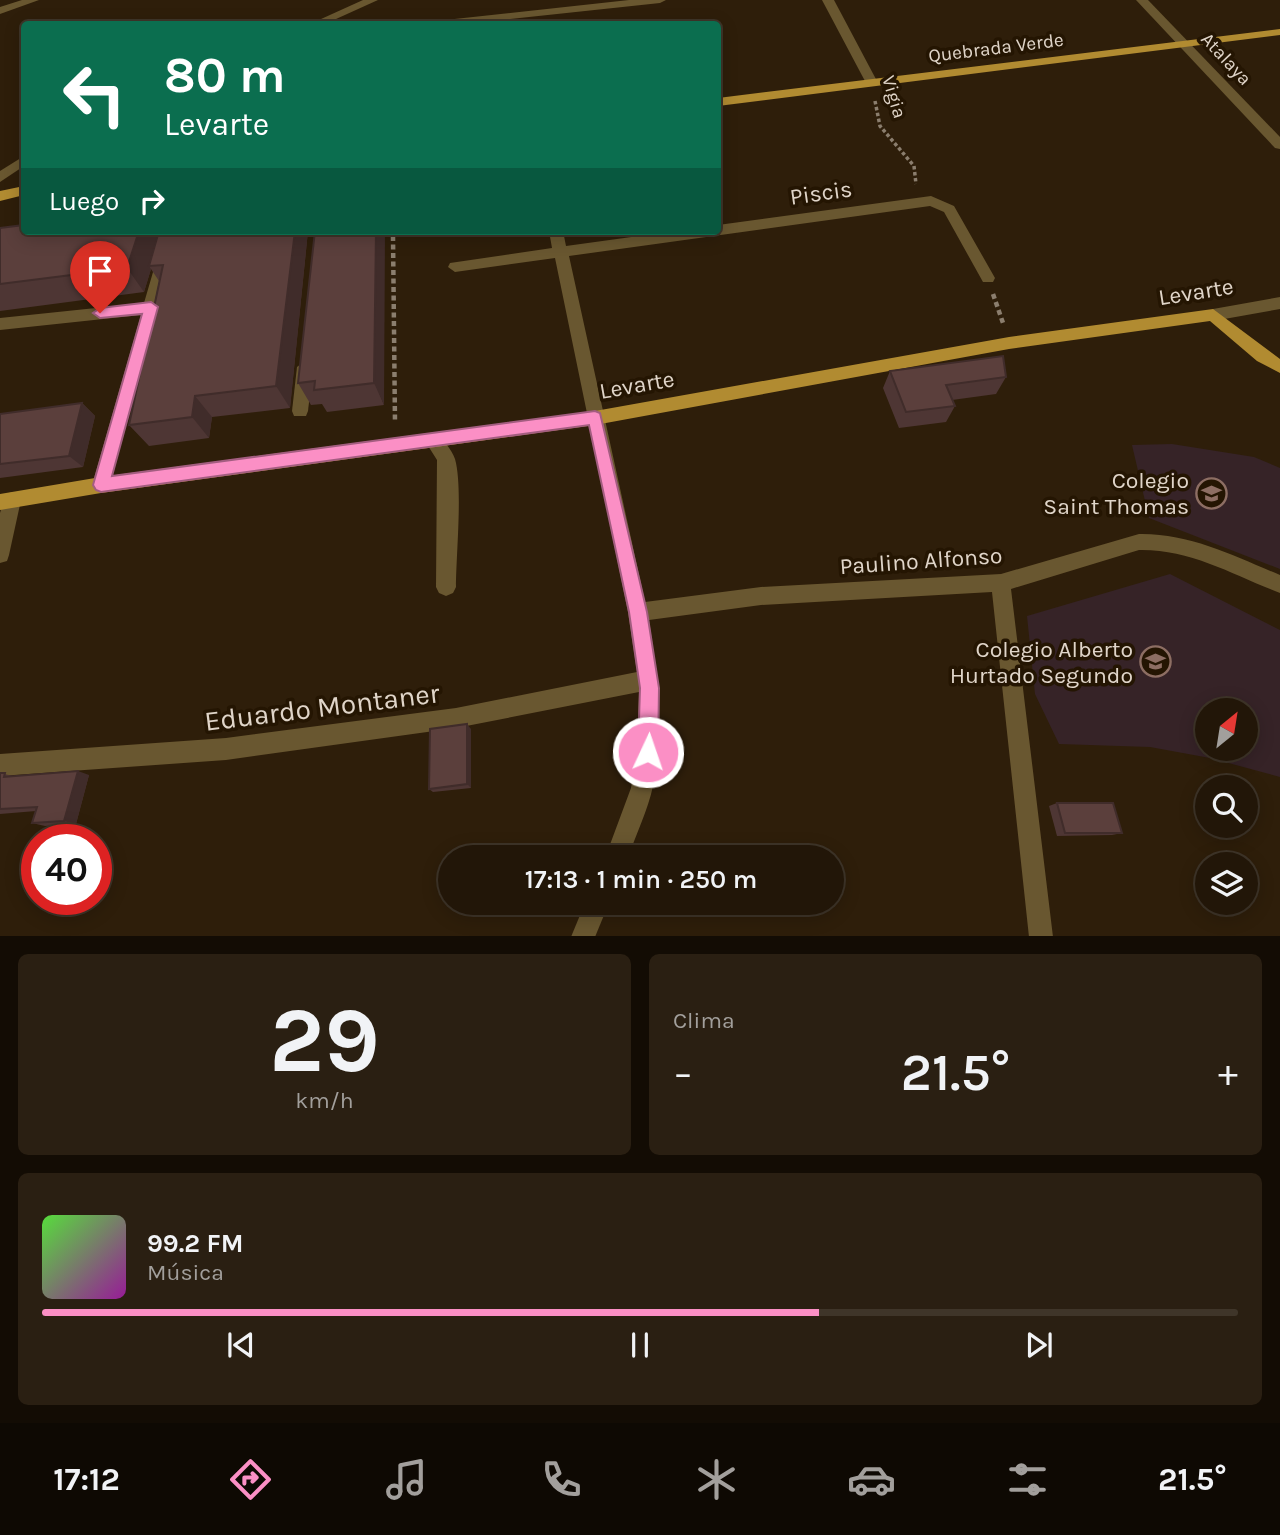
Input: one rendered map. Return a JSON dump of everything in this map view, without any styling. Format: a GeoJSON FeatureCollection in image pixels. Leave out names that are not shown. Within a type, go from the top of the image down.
{"type":"FeatureCollection","features":[{"type":"Feature","properties":{"kind":"main road","name":"Quebrada Verde"},"geometry":{"type":"LineString","coordinates":[[721,102],[1280,32]]}},
{"type":"Feature","properties":{"kind":"main road"},"geometry":{"type":"LineString","coordinates":[[0,196],[21,192]]}},
{"type":"Feature","properties":{"kind":"main road"},"geometry":{"type":"LineString","coordinates":[[1213,315],[1263,357],[1280,367]]}},
{"type":"Feature","properties":{"kind":"main road","name":"Levarte"},"geometry":{"type":"LineString","coordinates":[[6,501],[101,485],[595,418],[1009,343],[1213,315]]}},
{"type":"Feature","properties":{"kind":"street"},"geometry":{"type":"LineString","coordinates":[[0,10],[33,0]]}},
{"type":"Feature","properties":{"kind":"street"},"geometry":{"type":"LineString","coordinates":[[323,21],[372,0]]}},
{"type":"Feature","properties":{"kind":"street"},"geometry":{"type":"LineString","coordinates":[[504,0],[508,21],[660,0]]}},
{"type":"Feature","properties":{"kind":"street","name":"Vigia"},"geometry":{"type":"LineString","coordinates":[[828,0],[872,83]]}},
{"type":"Feature","properties":{"kind":"street","name":"Atalaya"},"geometry":{"type":"LineString","coordinates":[[1142,0],[1280,145]]}},
{"type":"Feature","properties":{"kind":"street"},"geometry":{"type":"LineString","coordinates":[[0,178],[21,162]]}},
{"type":"Feature","properties":{"kind":"street"},"geometry":{"type":"LineString","coordinates":[[925,202],[949,209],[988,278]]}},
{"type":"Feature","properties":{"kind":"street","name":"Piscis"},"geometry":{"type":"LineString","coordinates":[[721,230],[925,202]]}},
{"type":"Feature","properties":{"kind":"street"},"geometry":{"type":"LineString","coordinates":[[101,485],[171,235]]}},
{"type":"Feature","properties":{"kind":"street"},"geometry":{"type":"LineString","coordinates":[[557,235],[638,612],[648,680],[648,752],[642,788],[622,845]]}},
{"type":"Feature","properties":{"kind":"street"},"geometry":{"type":"LineString","coordinates":[[455,267],[680,235]]}},
{"type":"Feature","properties":{"kind":"street","name":"Levarte"},"geometry":{"type":"LineString","coordinates":[[1213,315],[1280,303]]}},
{"type":"Feature","properties":{"kind":"street"},"geometry":{"type":"LineString","coordinates":[[0,324],[151,307]]}},
{"type":"Feature","properties":{"kind":"street"},"geometry":{"type":"LineString","coordinates":[[300,411],[306,356]]}},
{"type":"Feature","properties":{"kind":"street"},"geometry":{"type":"LineString","coordinates":[[434,441],[446,459],[446,587]]}},
{"type":"Feature","properties":{"kind":"street"},"geometry":{"type":"LineString","coordinates":[[0,555],[6,501]]}},
{"type":"Feature","properties":{"kind":"street","name":"Paulino Alfonso"},"geometry":{"type":"LineString","coordinates":[[638,612],[761,596],[1001,583],[1139,542],[1158,540],[1177,543],[1280,584]]}},
{"type":"Feature","properties":{"kind":"street"},"geometry":{"type":"LineString","coordinates":[[1001,583],[1041,936]]}},
{"type":"Feature","properties":{"kind":"street","name":"Eduardo Montaner"},"geometry":{"type":"LineString","coordinates":[[0,765],[226,750],[456,718],[648,680]]}},
{"type":"Feature","properties":{"kind":"street"},"geometry":{"type":"LineString","coordinates":[[583,936],[592,915]]}},
{"type":"Feature","properties":{"kind":"path","name":"Vigia"},"geometry":{"type":"LineString","coordinates":[[872,83],[880,126],[914,166],[925,202]]}},
{"type":"Feature","properties":{"kind":"path"},"geometry":{"type":"LineString","coordinates":[[393,235],[396,445]]}},
{"type":"Feature","properties":{"kind":"path"},"geometry":{"type":"LineString","coordinates":[[988,278],[1009,343]]}},
{"type":"Feature","properties":{"kind":"shaded area","name":"Colegio Saint Thomas"},"geometry":{"type":"Polygon","coordinates":[[[1172,444],[1254,457],[1280,468],[1280,569],[1149,518],[1132,445],[1172,444]]]}},
{"type":"Feature","properties":{"kind":"shaded area","name":"Colegio Alberto Hurtado Segundo"},"geometry":{"type":"Polygon","coordinates":[[[1170,574],[1280,630],[1280,777],[1221,761],[1258,761],[1258,698],[1195,698],[1195,755],[1150,747],[1059,744],[1035,694],[1027,616],[1170,574]]]}},
{"type":"Feature","properties":{"kind":"building"},"geometry":{"type":"Polygon","coordinates":[[[21,225],[21,235],[138,235],[127,268],[0,284],[0,228],[21,225]]]}},
{"type":"Feature","properties":{"kind":"building"},"geometry":{"type":"Polygon","coordinates":[[[158,235],[295,235],[276,386],[195,396],[192,417],[129,425],[163,265],[149,266],[158,235]]]}},
{"type":"Feature","properties":{"kind":"building"},"geometry":{"type":"Polygon","coordinates":[[[315,235],[376,235],[374,383],[314,390],[315,381],[298,383],[315,235]]]}},
{"type":"Feature","properties":{"kind":"building"},"geometry":{"type":"Polygon","coordinates":[[[1003,356],[1006,377],[946,385],[955,406],[906,412],[890,371],[1003,356]]]}},
{"type":"Feature","properties":{"kind":"building"},"geometry":{"type":"Polygon","coordinates":[[[82,403],[69,456],[0,464],[0,414],[82,403]]]}},
{"type":"Feature","properties":{"kind":"building"},"geometry":{"type":"Polygon","coordinates":[[[467,724],[467,784],[429,789],[430,729],[467,724]]]}},
{"type":"Feature","properties":{"kind":"building"},"geometry":{"type":"Polygon","coordinates":[[[78,771],[64,821],[32,823],[37,807],[0,809],[0,773],[5,773],[4,777],[78,771]]]}},
{"type":"Feature","properties":{"kind":"building"},"geometry":{"type":"Polygon","coordinates":[[[1057,803],[1113,803],[1122,833],[1065,833],[1057,803]]]}},
{"type":"Feature","properties":{"kind":"place","name":"Colegio Saint Thomas"},"geometry":{"type":"Point","coordinates":[1212,493]}},
{"type":"Feature","properties":{"kind":"place","name":"Colegio Alberto Hurtado Segundo"},"geometry":{"type":"Point","coordinates":[1156,662]}},
{"type":"Feature","properties":{"kind":"route"},"geometry":{"type":"LineString","coordinates":[[100,313],[151,307],[101,485],[595,418],[638,612],[649,688],[648,752]]}}]}
